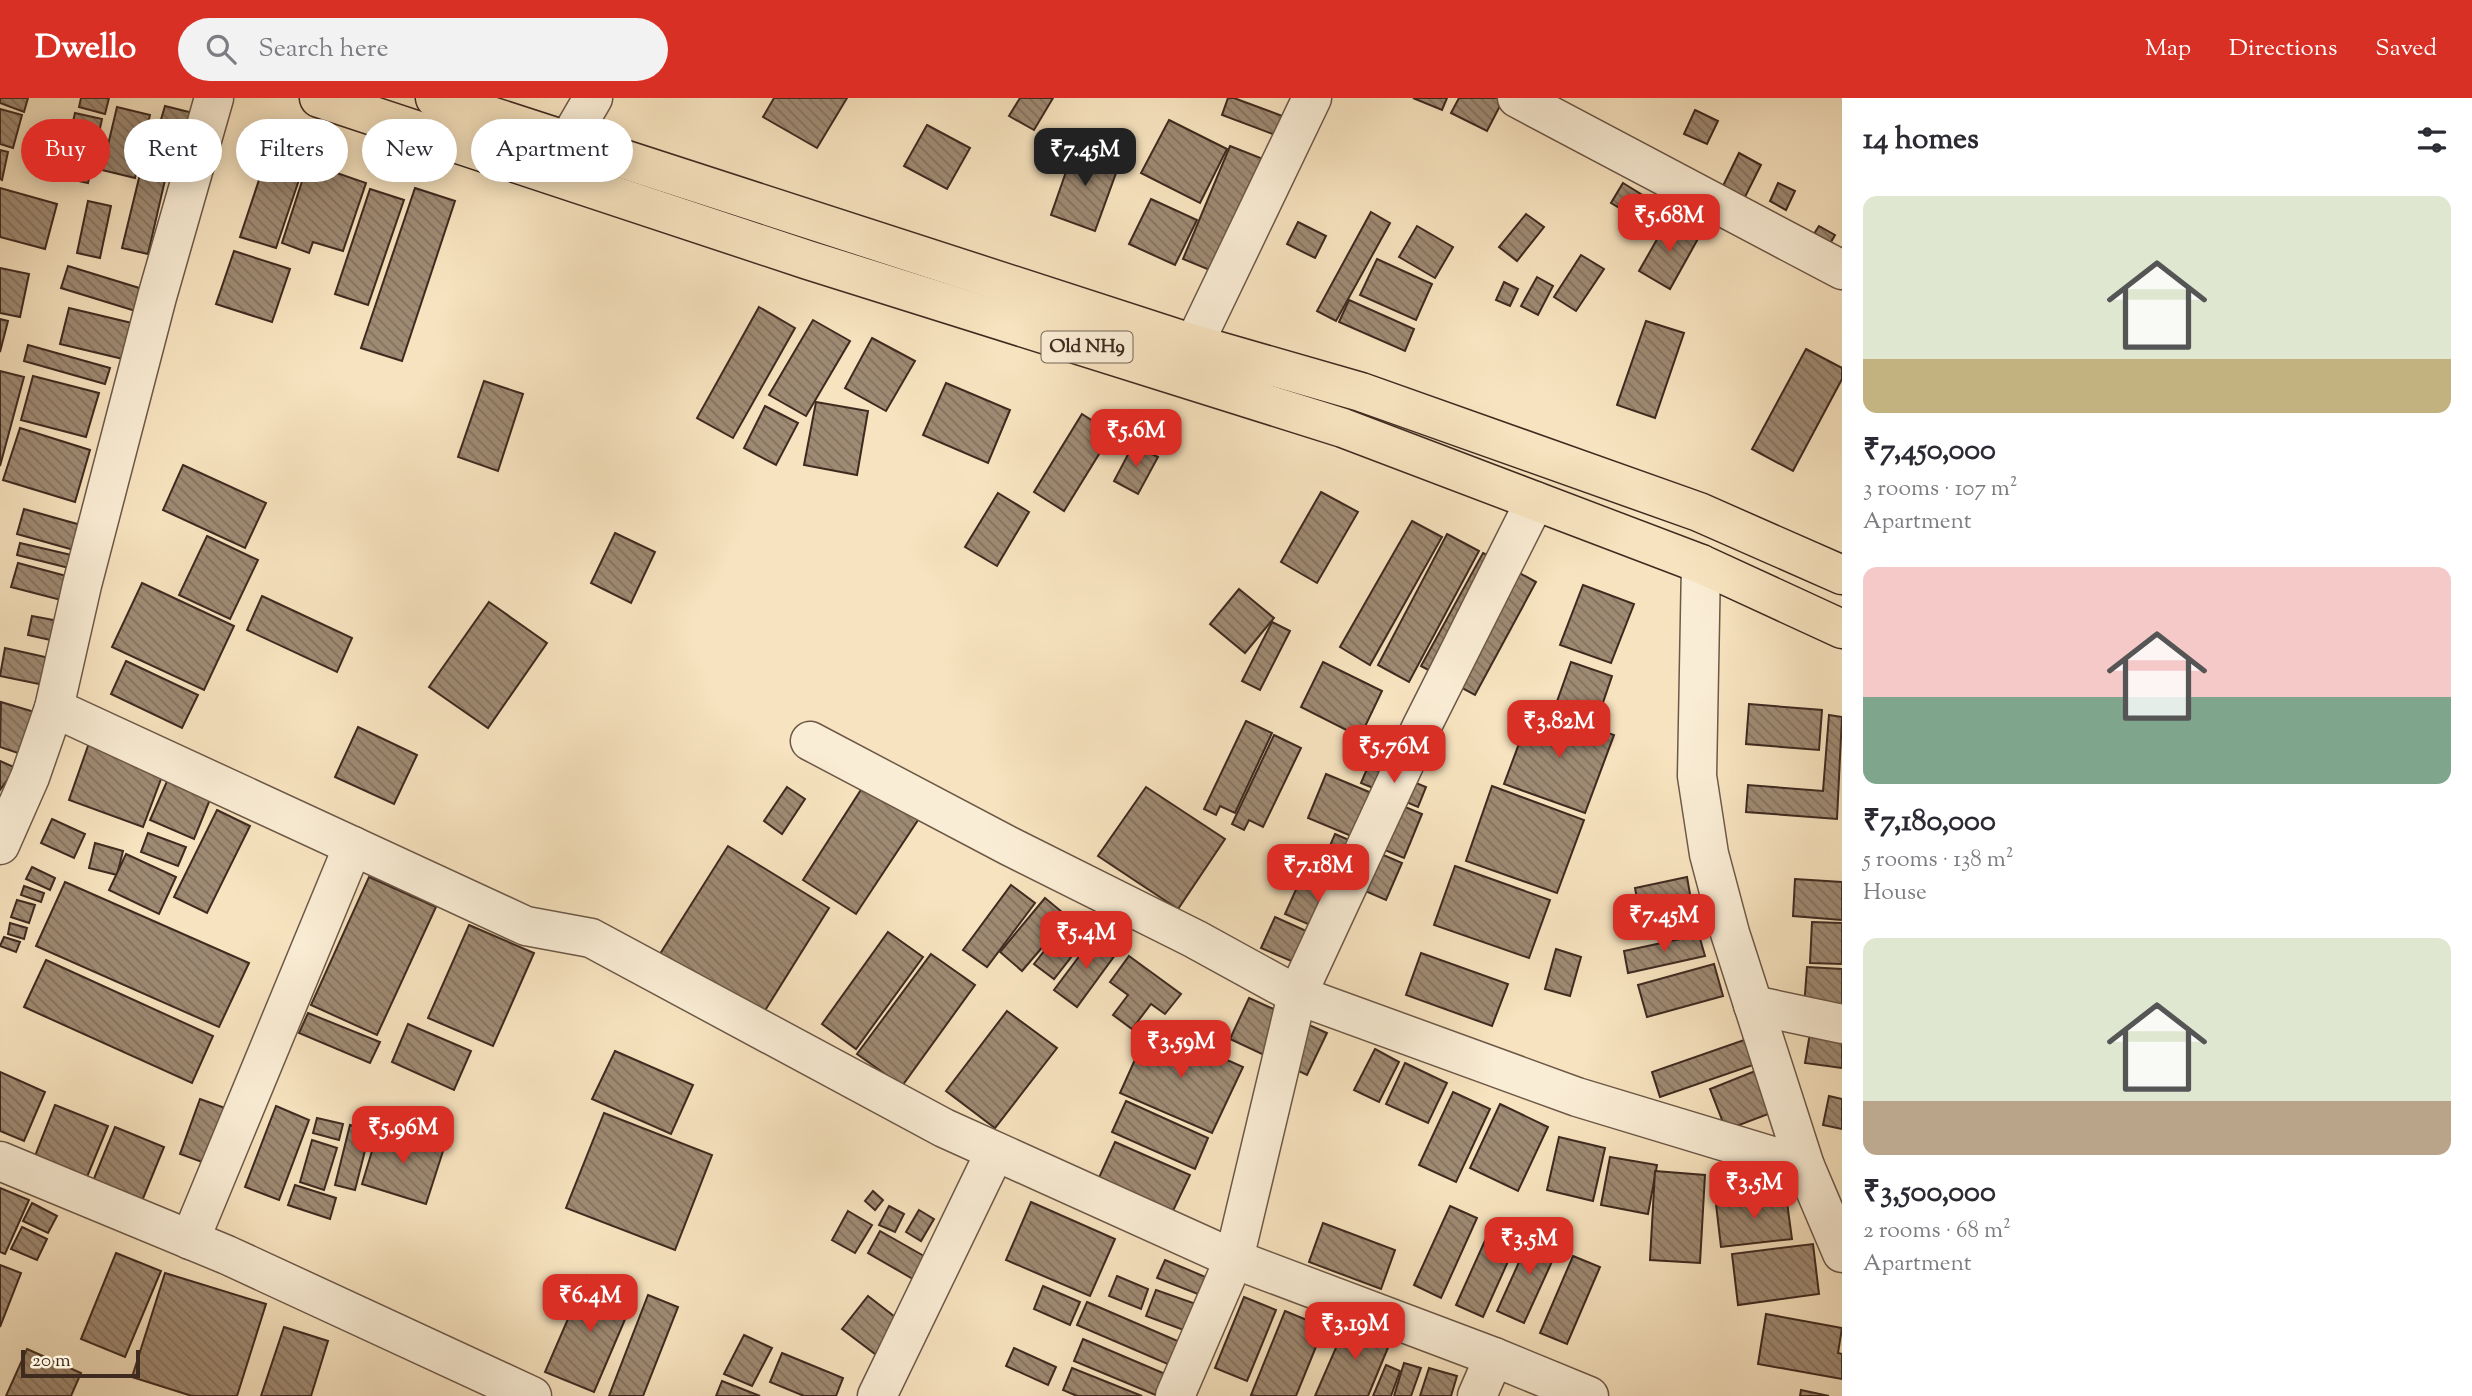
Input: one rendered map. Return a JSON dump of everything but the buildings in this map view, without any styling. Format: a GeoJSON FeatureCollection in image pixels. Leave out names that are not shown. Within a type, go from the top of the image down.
{"type":"FeatureCollection","features":[{"type":"Feature","properties":{"kind":"main road","name":"Old NH9"},"geometry":{"type":"LineString","coordinates":[[319,98],[808,260],[1343,428],[1701,564],[1842,629]]}},
{"type":"Feature","properties":{"kind":"main road","name":"Old NH9"},"geometry":{"type":"LineString","coordinates":[[435,98],[500,119]]}},
{"type":"Feature","properties":{"kind":"main road","name":"Old NH9"},"geometry":{"type":"LineString","coordinates":[[633,162],[1194,344],[1361,392],[1699,512],[1842,575]]}},
{"type":"Feature","properties":{"kind":"street"},"geometry":{"type":"LineString","coordinates":[[0,845],[30,777],[54,708],[82,585],[154,310],[214,98]]}},
{"type":"Feature","properties":{"kind":"street"},"geometry":{"type":"LineString","coordinates":[[581,119],[593,98]]}},
{"type":"Feature","properties":{"kind":"street"},"geometry":{"type":"LineString","coordinates":[[1194,344],[1312,98]]}},
{"type":"Feature","properties":{"kind":"street"},"geometry":{"type":"LineString","coordinates":[[1517,98],[1842,270]]}},
{"type":"Feature","properties":{"kind":"street"},"geometry":{"type":"LineString","coordinates":[[1175,1396],[1234,1259],[1297,995],[1421,728],[1535,501]]}},
{"type":"Feature","properties":{"kind":"street"},"geometry":{"type":"LineString","coordinates":[[1701,564],[1698,776],[1709,855],[1730,933],[1805,1166],[1842,1254]]}},
{"type":"Feature","properties":{"kind":"street"},"geometry":{"type":"LineString","coordinates":[[54,708],[526,926],[591,938],[944,1128],[995,1152],[1234,1259],[1494,1357],[1589,1396]]}},
{"type":"Feature","properties":{"kind":"street"},"geometry":{"type":"LineString","coordinates":[[810,741],[1009,846],[1195,939],[1297,995],[1577,1097],[1805,1166]]}},
{"type":"Feature","properties":{"kind":"street"},"geometry":{"type":"LineString","coordinates":[[190,1240],[353,846]]}},
{"type":"Feature","properties":{"kind":"street"},"geometry":{"type":"LineString","coordinates":[[1753,1005],[1842,1024]]}},
{"type":"Feature","properties":{"kind":"street"},"geometry":{"type":"LineString","coordinates":[[877,1396],[995,1152]]}},
{"type":"Feature","properties":{"kind":"street"},"geometry":{"type":"LineString","coordinates":[[0,1161],[190,1240],[532,1396]]}},
{"type":"Feature","properties":{"kind":"street"},"geometry":{"type":"LineString","coordinates":[[1477,1396],[1494,1357]]}}]}
